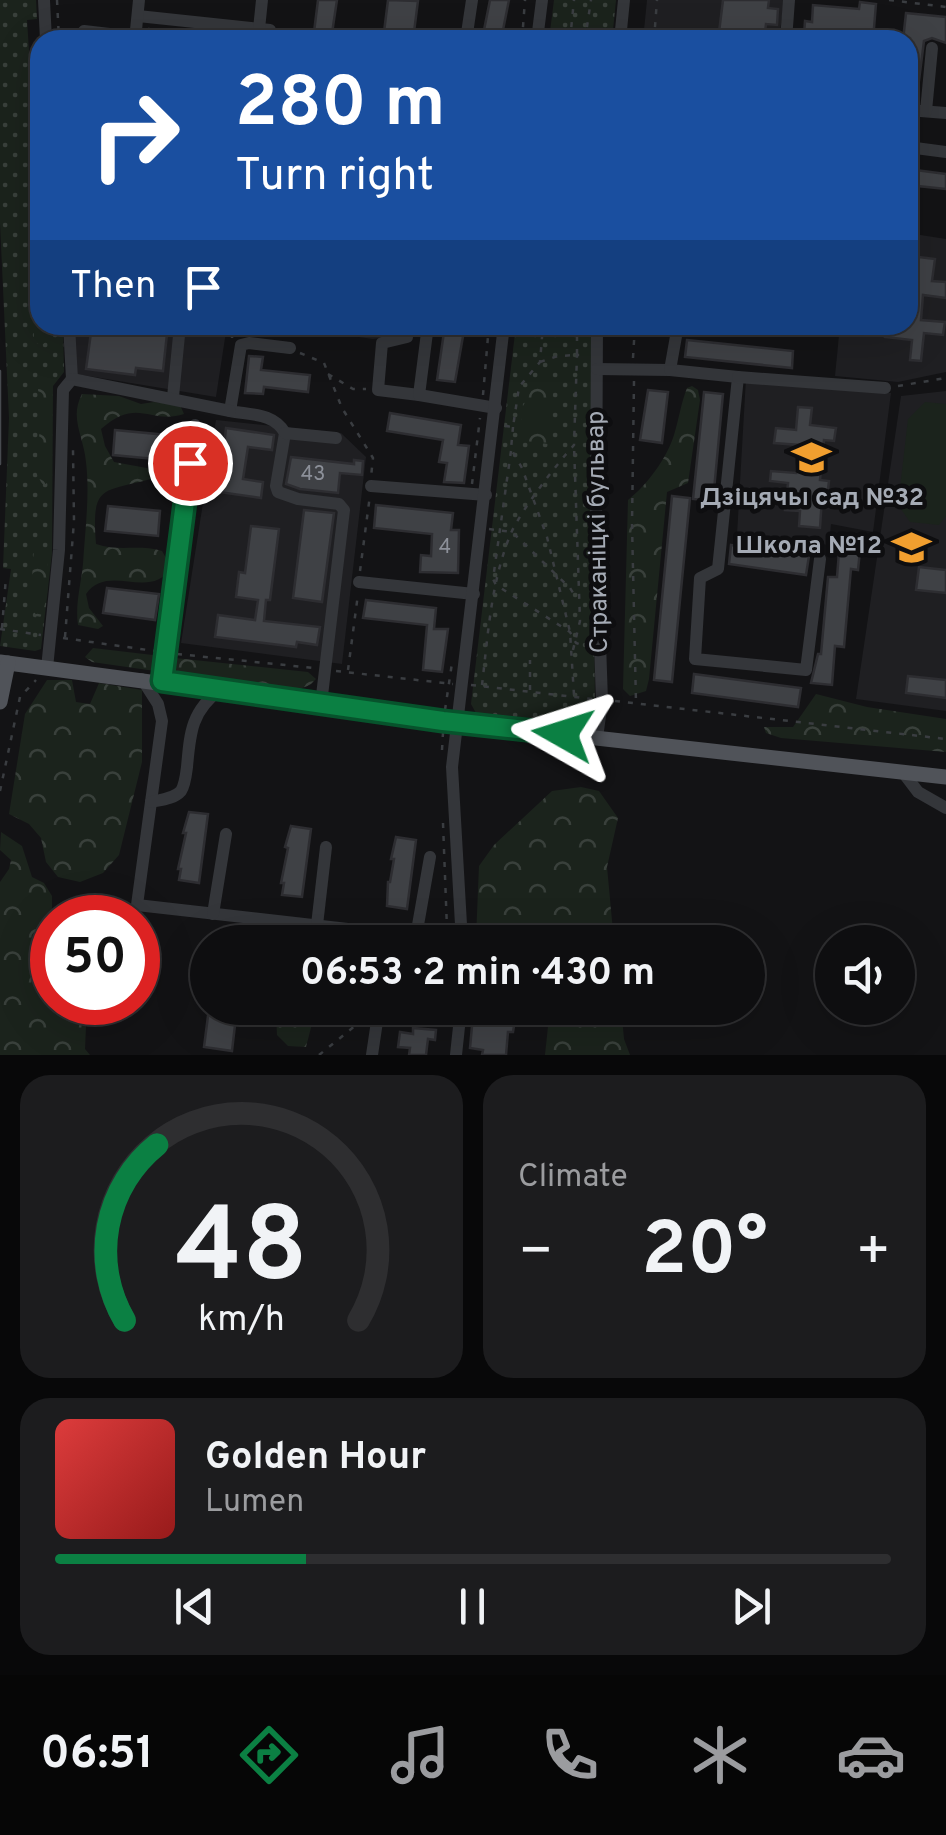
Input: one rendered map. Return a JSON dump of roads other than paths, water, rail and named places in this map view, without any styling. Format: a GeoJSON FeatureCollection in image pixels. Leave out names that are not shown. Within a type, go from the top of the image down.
{"type":"FeatureCollection","features":[{"type":"Feature","properties":{"kind":"main road"},"geometry":{"type":"LineString","coordinates":[[0,702],[4,663],[458,723],[946,776]]}},
{"type":"Feature","properties":{"kind":"street"},"geometry":{"type":"LineString","coordinates":[[44,0],[46,30]]}},
{"type":"Feature","properties":{"kind":"street"},"geometry":{"type":"LineString","coordinates":[[136,30],[140,0]]}},
{"type":"Feature","properties":{"kind":"street"},"geometry":{"type":"LineString","coordinates":[[138,16],[265,30],[262,0]]}},
{"type":"Feature","properties":{"kind":"street"},"geometry":{"type":"LineString","coordinates":[[468,30],[472,0]]}},
{"type":"Feature","properties":{"kind":"street"},"geometry":{"type":"LineString","coordinates":[[539,30],[542,0]]}},
{"type":"Feature","properties":{"kind":"street"},"geometry":{"type":"LineString","coordinates":[[621,30],[624,0]]}},
{"type":"Feature","properties":{"kind":"street"},"geometry":{"type":"LineString","coordinates":[[787,30],[789,0]]}},
{"type":"Feature","properties":{"kind":"street"},"geometry":{"type":"LineString","coordinates":[[926,111],[932,48]]}},
{"type":"Feature","properties":{"kind":"street"},"geometry":{"type":"LineString","coordinates":[[918,111],[946,114]]}},
{"type":"Feature","properties":{"kind":"street"},"geometry":{"type":"LineString","coordinates":[[918,149],[946,152]]}},
{"type":"Feature","properties":{"kind":"street"},"geometry":{"type":"LineString","coordinates":[[47,668],[59,550],[60,401],[72,379],[70,335]]}},
{"type":"Feature","properties":{"kind":"street"},"geometry":{"type":"LineString","coordinates":[[173,398],[179,335]]}},
{"type":"Feature","properties":{"kind":"street"},"geometry":{"type":"LineString","coordinates":[[407,335],[382,344],[378,390],[489,407]]}},
{"type":"Feature","properties":{"kind":"street"},"geometry":{"type":"LineString","coordinates":[[420,395],[427,335]]}},
{"type":"Feature","properties":{"kind":"street"},"geometry":{"type":"LineString","coordinates":[[461,925],[452,767],[486,495],[493,425],[489,407],[502,335]]}},
{"type":"Feature","properties":{"kind":"street","name":"Страканіцкі бульвар"},"geometry":{"type":"LineString","coordinates":[[597,335],[596,527],[602,700],[597,738]]}},
{"type":"Feature","properties":{"kind":"street"},"geometry":{"type":"LineString","coordinates":[[670,370],[676,335]]}},
{"type":"Feature","properties":{"kind":"street"},"geometry":{"type":"LineString","coordinates":[[230,411],[241,345],[290,348]]}},
{"type":"Feature","properties":{"kind":"street"},"geometry":{"type":"LineString","coordinates":[[597,362],[633,369],[885,388]]}},
{"type":"Feature","properties":{"kind":"street"},"geometry":{"type":"LineString","coordinates":[[738,377],[718,569],[700,578],[695,659],[806,670],[820,559]]}},
{"type":"Feature","properties":{"kind":"street"},"geometry":{"type":"LineString","coordinates":[[72,379],[275,418],[284,433],[278,492],[298,499],[339,504],[344,510],[321,704]]}},
{"type":"Feature","properties":{"kind":"street"},"geometry":{"type":"LineString","coordinates":[[162,681],[195,426]]}},
{"type":"Feature","properties":{"kind":"street"},"geometry":{"type":"LineString","coordinates":[[284,433],[336,438]]}},
{"type":"Feature","properties":{"kind":"street"},"geometry":{"type":"LineString","coordinates":[[371,486],[486,495]]}},
{"type":"Feature","properties":{"kind":"street"},"geometry":{"type":"LineString","coordinates":[[359,582],[474,594]]}},
{"type":"Feature","properties":{"kind":"street"},"geometry":{"type":"LineString","coordinates":[[142,679],[158,704],[162,721],[137,905],[307,925]]}},
{"type":"Feature","properties":{"kind":"street"},"geometry":{"type":"LineString","coordinates":[[150,802],[181,791],[186,778],[191,724],[208,698],[221,690]]}},
{"type":"Feature","properties":{"kind":"street"},"geometry":{"type":"LineString","coordinates":[[902,771],[918,792],[946,808]]}},
{"type":"Feature","properties":{"kind":"street"},"geometry":{"type":"LineString","coordinates":[[213,914],[226,834]]}},
{"type":"Feature","properties":{"kind":"street"},"geometry":{"type":"LineString","coordinates":[[316,925],[326,848]]}},
{"type":"Feature","properties":{"kind":"street"},"geometry":{"type":"LineString","coordinates":[[418,925],[430,856]]}},
{"type":"Feature","properties":{"kind":"street"},"geometry":{"type":"LineString","coordinates":[[372,1055],[376,1025]]}},
{"type":"Feature","properties":{"kind":"street"},"geometry":{"type":"LineString","coordinates":[[456,1055],[460,1025]]}},
{"type":"Feature","properties":{"kind":"tram line"},"geometry":{"type":"LineString","coordinates":[[0,371],[0,464]]}},
{"type":"Feature","properties":{"kind":"place","name":"Дзіцячы сад №32"},"geometry":{"type":"Point","coordinates":[812,458]}},
{"type":"Feature","properties":{"kind":"place","name":"Школа №12"},"geometry":{"type":"Point","coordinates":[912,547]}}]}
